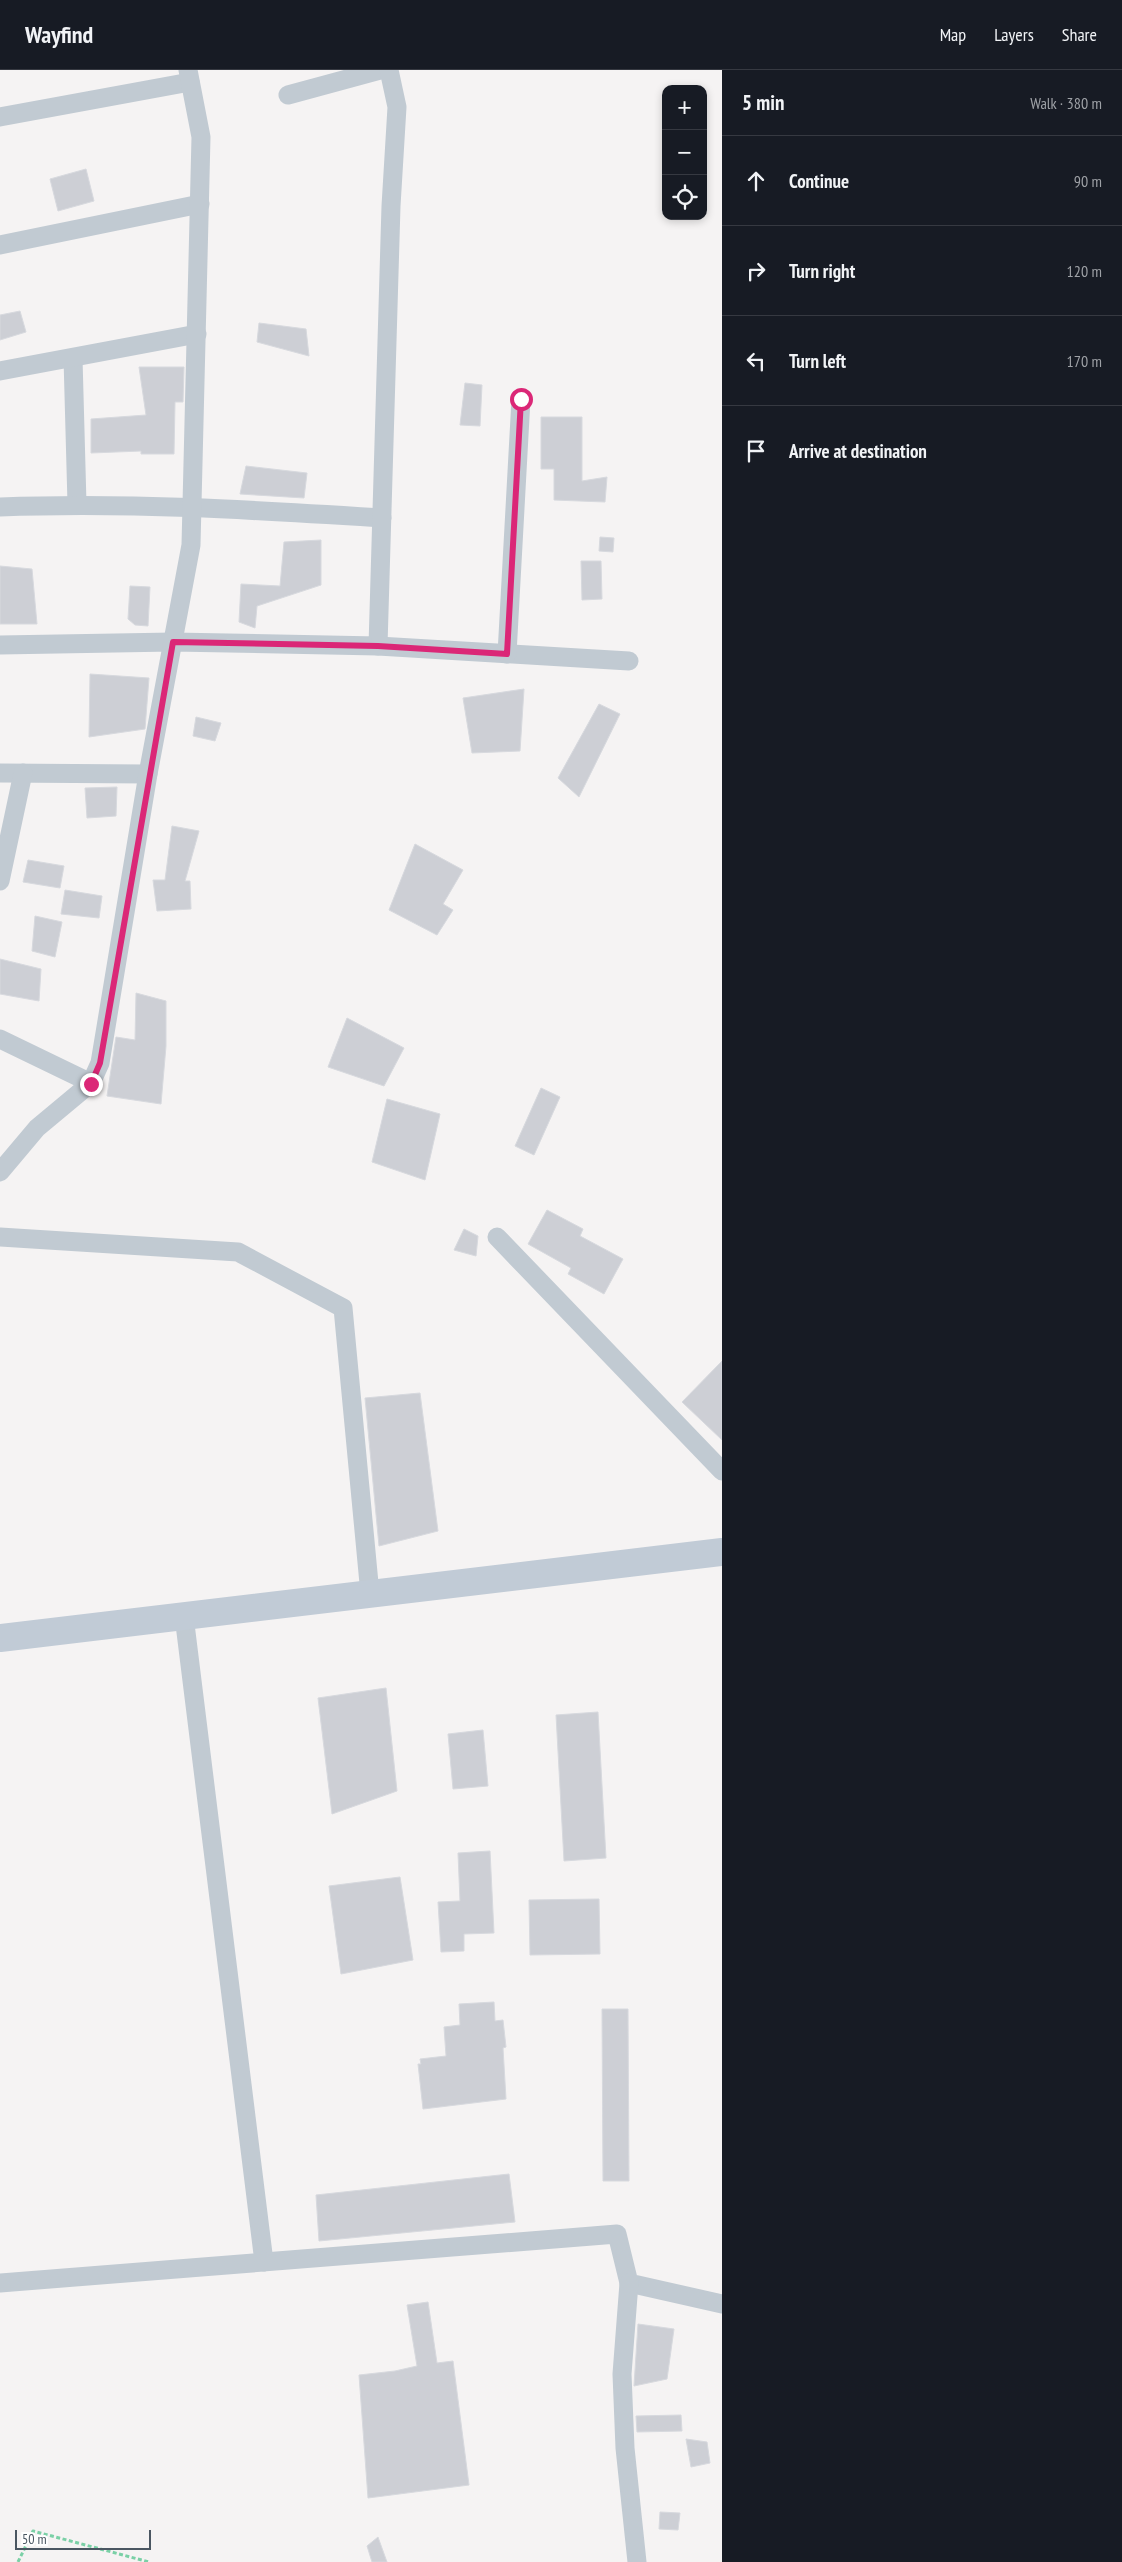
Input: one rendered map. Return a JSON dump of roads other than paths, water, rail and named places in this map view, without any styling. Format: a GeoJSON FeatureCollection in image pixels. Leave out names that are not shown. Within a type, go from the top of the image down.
{"type":"FeatureCollection","features":[{"type":"Feature","properties":{"kind":"main road"},"geometry":{"type":"LineString","coordinates":[[0,1638],[722,1552]]}},
{"type":"Feature","properties":{"kind":"street"},"geometry":{"type":"LineString","coordinates":[[288,96],[380,70]]}},
{"type":"Feature","properties":{"kind":"street"},"geometry":{"type":"LineString","coordinates":[[378,646],[391,215],[398,107],[389,70]]}},
{"type":"Feature","properties":{"kind":"street"},"geometry":{"type":"LineString","coordinates":[[0,117],[189,76],[202,138],[191,545],[148,774],[100,1063],[91,1084],[37,1128],[0,1172]]}},
{"type":"Feature","properties":{"kind":"street"},"geometry":{"type":"LineString","coordinates":[[0,245],[200,204]]}},
{"type":"Feature","properties":{"kind":"street"},"geometry":{"type":"LineString","coordinates":[[0,371],[197,334]]}},
{"type":"Feature","properties":{"kind":"street"},"geometry":{"type":"LineString","coordinates":[[72,358],[78,504]]}},
{"type":"Feature","properties":{"kind":"street"},"geometry":{"type":"LineString","coordinates":[[507,654],[521,399]]}},
{"type":"Feature","properties":{"kind":"street"},"geometry":{"type":"LineString","coordinates":[[0,507],[78,504],[192,506],[382,518]]}},
{"type":"Feature","properties":{"kind":"street"},"geometry":{"type":"LineString","coordinates":[[0,645],[173,642],[378,646],[629,661]]}},
{"type":"Feature","properties":{"kind":"street"},"geometry":{"type":"LineString","coordinates":[[0,772],[148,774]]}},
{"type":"Feature","properties":{"kind":"street"},"geometry":{"type":"LineString","coordinates":[[0,881],[24,773]]}},
{"type":"Feature","properties":{"kind":"street"},"geometry":{"type":"LineString","coordinates":[[0,1039],[91,1084]]}},
{"type":"Feature","properties":{"kind":"street"},"geometry":{"type":"LineString","coordinates":[[0,1237],[238,1252],[343,1308],[370,1594]]}},
{"type":"Feature","properties":{"kind":"street"},"geometry":{"type":"LineString","coordinates":[[497,1237],[722,1471]]}},
{"type":"Feature","properties":{"kind":"street"},"geometry":{"type":"LineString","coordinates":[[184,1616],[264,2262]]}},
{"type":"Feature","properties":{"kind":"street"},"geometry":{"type":"LineString","coordinates":[[0,2283],[617,2234],[629,2283],[622,2383],[625,2448],[637,2562]]}},
{"type":"Feature","properties":{"kind":"street"},"geometry":{"type":"LineString","coordinates":[[629,2283],[722,2304]]}}]}
